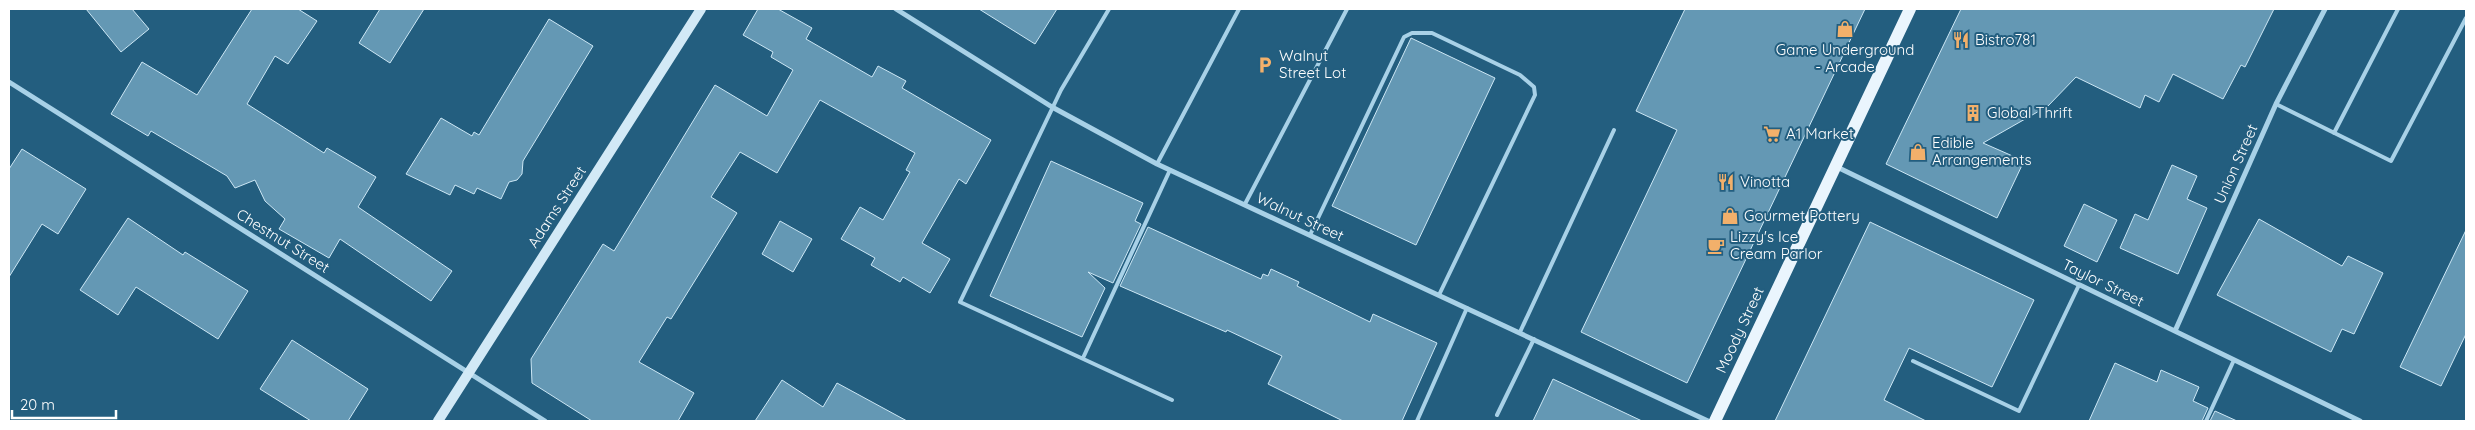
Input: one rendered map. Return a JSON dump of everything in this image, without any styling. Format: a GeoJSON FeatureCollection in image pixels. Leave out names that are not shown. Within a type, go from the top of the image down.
{"type":"FeatureCollection","features":[{"type":"Feature","properties":{"kind":"main road","name":"Moody Street"},"geometry":{"type":"LineString","coordinates":[[1715,421],[1910,9]]}},
{"type":"Feature","properties":{"kind":"street","name":"Adams Street"},"geometry":{"type":"LineString","coordinates":[[438,421],[701,9]]}},
{"type":"Feature","properties":{"kind":"street","name":"Walnut Street"},"geometry":{"type":"LineString","coordinates":[[896,9],[1052,107],[1156,164],[1708,421]]}},
{"type":"Feature","properties":{"kind":"street","name":"Union Street"},"geometry":{"type":"LineString","coordinates":[[2175,331],[2276,104],[2325,9]]}},
{"type":"Feature","properties":{"kind":"street","name":"Chestnut Street"},"geometry":{"type":"LineString","coordinates":[[9,82],[545,421]]}},
{"type":"Feature","properties":{"kind":"street","name":"Taylor Street"},"geometry":{"type":"LineString","coordinates":[[1836,167],[2175,331],[2351,419],[2360,421]]}},
{"type":"Feature","properties":{"kind":"lane"},"geometry":{"type":"LineString","coordinates":[[1109,9],[1052,107],[960,302],[1172,400]]}},
{"type":"Feature","properties":{"kind":"lane"},"geometry":{"type":"LineString","coordinates":[[1156,164],[1238,9]]}},
{"type":"Feature","properties":{"kind":"lane"},"geometry":{"type":"LineString","coordinates":[[1245,204],[1347,9]]}},
{"type":"Feature","properties":{"kind":"lane"},"geometry":{"type":"LineString","coordinates":[[2334,133],[2398,9]]}},
{"type":"Feature","properties":{"kind":"lane"},"geometry":{"type":"LineString","coordinates":[[2276,104],[2391,161],[2466,18]]}},
{"type":"Feature","properties":{"kind":"lane"},"geometry":{"type":"LineString","coordinates":[[1310,235],[1404,37],[1412,33],[1432,33],[1520,75],[1534,87],[1535,95],[1439,295]]}},
{"type":"Feature","properties":{"kind":"lane"},"geometry":{"type":"LineString","coordinates":[[1520,332],[1614,130]]}},
{"type":"Feature","properties":{"kind":"lane"},"geometry":{"type":"LineString","coordinates":[[1083,358],[1170,170]]}},
{"type":"Feature","properties":{"kind":"lane"},"geometry":{"type":"LineString","coordinates":[[1912,361],[2020,411],[2079,285]]}},
{"type":"Feature","properties":{"kind":"lane"},"geometry":{"type":"LineString","coordinates":[[1417,421],[1467,308]]}},
{"type":"Feature","properties":{"kind":"lane"},"geometry":{"type":"LineString","coordinates":[[1497,415],[1534,339]]}},
{"type":"Feature","properties":{"kind":"lane"},"geometry":{"type":"LineString","coordinates":[[2206,421],[2234,360]]}},
{"type":"Feature","properties":{"kind":"building"},"geometry":{"type":"Polygon","coordinates":[[[86,9],[132,9],[149,29],[121,52],[86,9]]]}},
{"type":"Feature","properties":{"kind":"building"},"geometry":{"type":"Polygon","coordinates":[[[252,9],[298,9],[317,21],[288,64],[275,56],[247,104],[324,153],[327,148],[376,177],[358,207],[452,271],[431,301],[340,239],[329,258],[279,229],[285,219],[265,201],[255,180],[235,188],[227,176],[151,131],[148,136],[111,114],[142,62],[197,95],[252,9]]]}},
{"type":"Feature","properties":{"kind":"building"},"geometry":{"type":"Polygon","coordinates":[[[380,9],[424,9],[390,63],[359,43],[380,9]]]}},
{"type":"Feature","properties":{"kind":"building"},"geometry":{"type":"Polygon","coordinates":[[[758,9],[778,9],[812,28],[806,39],[872,77],[878,66],[906,81],[902,88],[991,140],[966,184],[959,179],[922,243],[950,259],[930,293],[903,277],[900,282],[871,265],[875,258],[841,239],[860,207],[883,220],[910,172],[906,170],[915,153],[820,100],[777,173],[740,152],[711,197],[737,213],[671,319],[667,317],[639,362],[694,393],[678,421],[592,421],[532,383],[531,359],[603,244],[614,251],[715,85],[767,116],[793,70],[771,57],[773,52],[743,35],[758,9]]]}},
{"type":"Feature","properties":{"kind":"building"},"geometry":{"type":"Polygon","coordinates":[[[979,9],[1057,9],[1035,44],[979,9]]]}},
{"type":"Feature","properties":{"kind":"building"},"geometry":{"type":"Polygon","coordinates":[[[1685,9],[1865,9],[1687,383],[1581,332],[1677,130],[1636,111],[1685,9]]]}},
{"type":"Feature","properties":{"kind":"building","name":"Global Thrift"},"geometry":{"type":"Polygon","coordinates":[[[1961,9],[2274,9],[2245,67],[2241,65],[2223,99],[2173,74],[2159,102],[2145,95],[2140,108],[2076,77],[2048,106],[1983,143],[2024,161],[1997,218],[1886,164],[1961,9]]]}},
{"type":"Feature","properties":{"kind":"building"},"geometry":{"type":"Polygon","coordinates":[[[549,19],[593,46],[523,161],[522,174],[517,180],[509,182],[501,199],[477,188],[474,194],[455,185],[450,195],[406,174],[441,118],[472,136],[474,132],[479,135],[549,19]]]}},
{"type":"Feature","properties":{"kind":"building"},"geometry":{"type":"Polygon","coordinates":[[[1411,38],[1495,78],[1416,245],[1332,206],[1411,38]]]}},
{"type":"Feature","properties":{"kind":"building"},"geometry":{"type":"Polygon","coordinates":[[[22,149],[86,189],[58,234],[42,224],[9,277],[9,169],[22,149]]]}},
{"type":"Feature","properties":{"kind":"building"},"geometry":{"type":"Polygon","coordinates":[[[1051,161],[1143,203],[1135,221],[1141,224],[1113,283],[1088,272],[1105,288],[1082,337],[990,296],[1051,161]]]}},
{"type":"Feature","properties":{"kind":"building"},"geometry":{"type":"Polygon","coordinates":[[[2172,165],[2197,176],[2187,199],[2207,208],[2178,274],[2120,248],[2135,214],[2148,220],[2172,165]]]}},
{"type":"Feature","properties":{"kind":"building"},"geometry":{"type":"Polygon","coordinates":[[[2084,204],[2117,220],[2097,262],[2064,246],[2084,204]]]}},
{"type":"Feature","properties":{"kind":"building"},"geometry":{"type":"Polygon","coordinates":[[[128,218],[183,255],[185,252],[248,291],[218,339],[136,287],[118,315],[80,290],[128,218]]]}},
{"type":"Feature","properties":{"kind":"building"},"geometry":{"type":"Polygon","coordinates":[[[2259,219],[2342,266],[2348,256],[2383,273],[2354,334],[2342,329],[2331,352],[2217,295],[2259,219]]]}},
{"type":"Feature","properties":{"kind":"building"},"geometry":{"type":"Polygon","coordinates":[[[780,221],[812,239],[793,272],[762,254],[780,221]]]}},
{"type":"Feature","properties":{"kind":"building"},"geometry":{"type":"Polygon","coordinates":[[[1870,222],[2034,300],[1992,387],[1909,348],[1884,400],[1926,421],[1775,421],[1870,222]]]}},
{"type":"Feature","properties":{"kind":"building"},"geometry":{"type":"Polygon","coordinates":[[[1148,227],[1261,279],[1263,274],[1268,276],[1271,269],[1299,282],[1297,286],[1370,322],[1373,314],[1437,343],[1402,421],[1343,421],[1268,384],[1282,356],[1227,330],[1226,332],[1120,286],[1148,227]]]}},
{"type":"Feature","properties":{"kind":"building"},"geometry":{"type":"Polygon","coordinates":[[[2466,230],[2466,334],[2441,386],[2400,367],[2466,230]]]}},
{"type":"Feature","properties":{"kind":"building"},"geometry":{"type":"Polygon","coordinates":[[[292,340],[368,389],[348,421],[311,421],[260,389],[292,340]]]}},
{"type":"Feature","properties":{"kind":"building"},"geometry":{"type":"Polygon","coordinates":[[[2115,363],[2157,382],[2161,370],[2199,387],[2193,401],[2208,408],[2202,421],[2089,421],[2115,363]]]}},
{"type":"Feature","properties":{"kind":"building"},"geometry":{"type":"Polygon","coordinates":[[[1553,379],[1642,421],[1533,421],[1553,379]]]}},
{"type":"Feature","properties":{"kind":"building"},"geometry":{"type":"Polygon","coordinates":[[[782,380],[823,407],[837,383],[907,421],[755,421],[782,380]]]}},
{"type":"Feature","properties":{"kind":"building"},"geometry":{"type":"Polygon","coordinates":[[[2215,411],[2237,421],[2210,421],[2215,411]]]}},
{"type":"Feature","properties":{"kind":"place","name":"Game Underground - Arcade"},"geometry":{"type":"Point","coordinates":[1845,29]}},
{"type":"Feature","properties":{"kind":"place","name":"Bistro781"},"geometry":{"type":"Point","coordinates":[1961,40]}},
{"type":"Feature","properties":{"kind":"place","name":"Walnut Street Lot"},"geometry":{"type":"Point","coordinates":[1265,65]}},
{"type":"Feature","properties":{"kind":"place","name":"Global Thrift"},"geometry":{"type":"Point","coordinates":[1973,113]}},
{"type":"Feature","properties":{"kind":"place","name":"A1 Market"},"geometry":{"type":"Point","coordinates":[1772,134]}},
{"type":"Feature","properties":{"kind":"place","name":"Edible Arrangements"},"geometry":{"type":"Point","coordinates":[1918,152]}},
{"type":"Feature","properties":{"kind":"place","name":"Vinotta"},"geometry":{"type":"Point","coordinates":[1726,182]}},
{"type":"Feature","properties":{"kind":"place","name":"Gourmet Pottery"},"geometry":{"type":"Point","coordinates":[1730,216]}},
{"type":"Feature","properties":{"kind":"place","name":"Lizzy's Ice Cream Parlor"},"geometry":{"type":"Point","coordinates":[1716,246]}}]}
